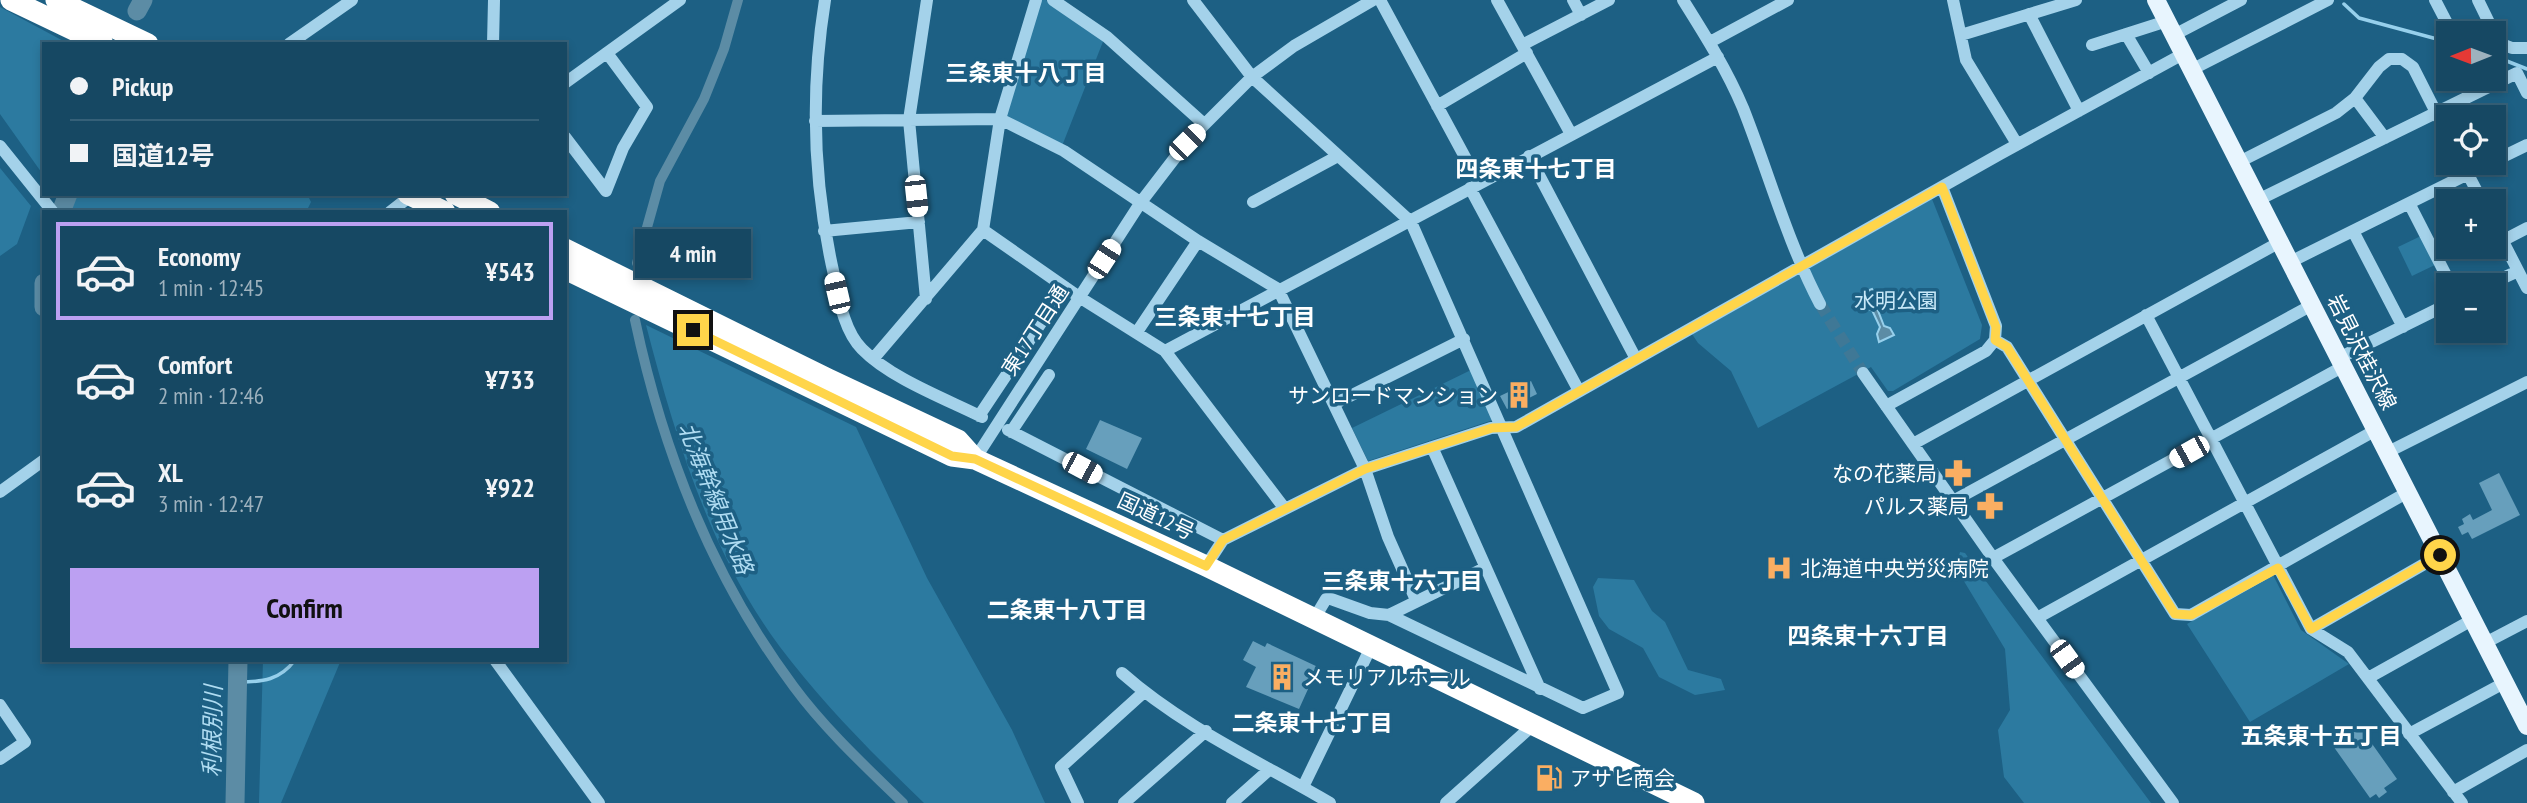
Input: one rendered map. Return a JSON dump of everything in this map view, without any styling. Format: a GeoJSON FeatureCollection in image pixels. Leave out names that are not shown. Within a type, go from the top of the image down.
{"type":"FeatureCollection","features":[{"type":"Feature","properties":{"kind":"highway"},"geometry":{"type":"LineString","coordinates":[[11,0],[99,42]]}},
{"type":"Feature","properties":{"kind":"highway"},"geometry":{"type":"LineString","coordinates":[[56,0],[144,42]]}},
{"type":"Feature","properties":{"kind":"highway"},"geometry":{"type":"LineString","coordinates":[[413,196],[441,210]]}},
{"type":"Feature","properties":{"kind":"highway"},"geometry":{"type":"LineString","coordinates":[[459,196],[486,210]]}},
{"type":"Feature","properties":{"kind":"highway","name":"国道12号"},"geometry":{"type":"LineString","coordinates":[[567,250],[637,294],[845,396],[958,440],[975,459]]}},
{"type":"Feature","properties":{"kind":"highway","name":"国道12号"},"geometry":{"type":"LineString","coordinates":[[567,270],[637,294],[828,379],[864,413],[952,456],[975,459],[1206,566],[1694,803]]}},
{"type":"Feature","properties":{"kind":"main road","name":"岩見沢桂沢線"},"geometry":{"type":"LineString","coordinates":[[2156,0],[2527,726]]}},
{"type":"Feature","properties":{"kind":"street"},"geometry":{"type":"LineString","coordinates":[[292,42],[352,0]]}},
{"type":"Feature","properties":{"kind":"street"},"geometry":{"type":"LineString","coordinates":[[493,42],[494,0]]}},
{"type":"Feature","properties":{"kind":"street"},"geometry":{"type":"LineString","coordinates":[[567,82],[680,0]]}},
{"type":"Feature","properties":{"kind":"street"},"geometry":{"type":"LineString","coordinates":[[825,0],[817,62],[814,121],[817,177],[824,231],[837,293],[852,337],[873,359],[900,376],[981,417],[1065,287]]}},
{"type":"Feature","properties":{"kind":"street"},"geometry":{"type":"LineString","coordinates":[[926,299],[909,120],[927,0]]}},
{"type":"Feature","properties":{"kind":"street"},"geometry":{"type":"LineString","coordinates":[[873,359],[983,230],[1000,120],[1036,0]]}},
{"type":"Feature","properties":{"kind":"street"},"geometry":{"type":"LineString","coordinates":[[1053,0],[1107,37],[1204,124]]}},
{"type":"Feature","properties":{"kind":"street","name":"東17丁目通"},"geometry":{"type":"LineString","coordinates":[[975,459],[1141,202],[1171,161],[1252,77],[1294,46],[1373,0]]}},
{"type":"Feature","properties":{"kind":"street"},"geometry":{"type":"LineString","coordinates":[[1380,0],[1437,106],[1474,186],[1579,391]]}},
{"type":"Feature","properties":{"kind":"street"},"geometry":{"type":"LineString","coordinates":[[1497,0],[1571,134]]}},
{"type":"Feature","properties":{"kind":"street"},"geometry":{"type":"LineString","coordinates":[[1573,0],[1581,15]]}},
{"type":"Feature","properties":{"kind":"street"},"geometry":{"type":"LineString","coordinates":[[1437,106],[1524,49],[1609,0]]}},
{"type":"Feature","properties":{"kind":"street"},"geometry":{"type":"LineString","coordinates":[[1683,0],[1710,42],[1743,109],[1800,265],[1820,304]]}},
{"type":"Feature","properties":{"kind":"street"},"geometry":{"type":"LineString","coordinates":[[1710,42],[1788,0]]}},
{"type":"Feature","properties":{"kind":"street"},"geometry":{"type":"LineString","coordinates":[[1953,0],[1966,60],[2017,144]]}},
{"type":"Feature","properties":{"kind":"street"},"geometry":{"type":"LineString","coordinates":[[1961,35],[2076,0]]}},
{"type":"Feature","properties":{"kind":"street"},"geometry":{"type":"LineString","coordinates":[[2092,45],[2126,34],[2170,28],[2241,0]]}},
{"type":"Feature","properties":{"kind":"street"},"geometry":{"type":"LineString","coordinates":[[2435,0],[2446,21]]}},
{"type":"Feature","properties":{"kind":"street"},"geometry":{"type":"LineString","coordinates":[[2478,0],[2487,21]]}},
{"type":"Feature","properties":{"kind":"street"},"geometry":{"type":"LineString","coordinates":[[1206,566],[1223,540],[1365,469],[1492,428],[1516,427],[1800,265],[2149,73],[2187,62],[2324,1]]}},
{"type":"Feature","properties":{"kind":"street"},"geometry":{"type":"LineString","coordinates":[[1198,2],[1252,77],[1411,222],[1618,693],[1583,708],[1388,615],[1370,613],[1331,599],[1326,599],[1314,620]]}},
{"type":"Feature","properties":{"kind":"street"},"geometry":{"type":"LineString","coordinates":[[2029,14],[2079,111]]}},
{"type":"Feature","properties":{"kind":"street"},"geometry":{"type":"LineString","coordinates":[[2126,34],[2149,73]]}},
{"type":"Feature","properties":{"kind":"street"},"geometry":{"type":"LineString","coordinates":[[2506,46],[2527,48]]}},
{"type":"Feature","properties":{"kind":"street"},"geometry":{"type":"LineString","coordinates":[[567,140],[606,191],[623,148],[647,107],[607,53]]}},
{"type":"Feature","properties":{"kind":"street"},"geometry":{"type":"LineString","coordinates":[[1165,351],[1718,57]]}},
{"type":"Feature","properties":{"kind":"street"},"geometry":{"type":"LineString","coordinates":[[2239,162],[2336,113],[2354,98],[2389,59],[2397,58],[2413,67],[2436,112],[2258,200]]}},
{"type":"Feature","properties":{"kind":"street"},"geometry":{"type":"LineString","coordinates":[[2451,105],[2517,73],[2527,93]]}},
{"type":"Feature","properties":{"kind":"street"},"geometry":{"type":"LineString","coordinates":[[2354,98],[2385,138]]}},
{"type":"Feature","properties":{"kind":"street"},"geometry":{"type":"LineString","coordinates":[[814,121],[1000,120],[1064,151],[1198,241],[1278,289],[1365,469],[1388,537],[1416,600]]}},
{"type":"Feature","properties":{"kind":"street"},"geometry":{"type":"LineString","coordinates":[[2506,155],[2527,145]]}},
{"type":"Feature","properties":{"kind":"street"},"geometry":{"type":"LineString","coordinates":[[0,146],[51,210]]}},
{"type":"Feature","properties":{"kind":"street"},"geometry":{"type":"LineString","coordinates":[[1253,202],[1338,156]]}},
{"type":"Feature","properties":{"kind":"street"},"geometry":{"type":"LineString","coordinates":[[1529,156],[1636,359]]}},
{"type":"Feature","properties":{"kind":"street"},"geometry":{"type":"LineString","coordinates":[[2290,261],[2409,203],[2454,175]]}},
{"type":"Feature","properties":{"kind":"street"},"geometry":{"type":"LineString","coordinates":[[1886,407],[1986,351],[1995,340],[1996,327],[1942,187]]}},
{"type":"Feature","properties":{"kind":"street"},"geometry":{"type":"LineString","coordinates":[[392,210],[410,196]]}},
{"type":"Feature","properties":{"kind":"street"},"geometry":{"type":"LineString","coordinates":[[2409,203],[2445,273]]}},
{"type":"Feature","properties":{"kind":"street"},"geometry":{"type":"LineString","coordinates":[[824,231],[919,222]]}},
{"type":"Feature","properties":{"kind":"street"},"geometry":{"type":"LineString","coordinates":[[2506,239],[2527,228]]}},
{"type":"Feature","properties":{"kind":"street"},"geometry":{"type":"LineString","coordinates":[[983,230],[1079,297],[1165,351],[1285,509]]}},
{"type":"Feature","properties":{"kind":"street"},"geometry":{"type":"LineString","coordinates":[[2353,231],[2403,327]]}},
{"type":"Feature","properties":{"kind":"street"},"geometry":{"type":"LineString","coordinates":[[1137,332],[1198,241]]}},
{"type":"Feature","properties":{"kind":"street"},"geometry":{"type":"LineString","coordinates":[[1913,444],[2280,242]]}},
{"type":"Feature","properties":{"kind":"street"},"geometry":{"type":"LineString","coordinates":[[2506,248],[2527,288]]}},
{"type":"Feature","properties":{"kind":"street"},"geometry":{"type":"LineString","coordinates":[[2506,277],[2518,271]]}},
{"type":"Feature","properties":{"kind":"street"},"geometry":{"type":"LineString","coordinates":[[1953,501],[2312,305]]}},
{"type":"Feature","properties":{"kind":"street"},"geometry":{"type":"LineString","coordinates":[[1993,558],[2210,440],[2436,310]]}},
{"type":"Feature","properties":{"kind":"street"},"geometry":{"type":"LineString","coordinates":[[2146,315],[2311,629],[2348,652],[2462,803]]}},
{"type":"Feature","properties":{"kind":"street"},"geometry":{"type":"LineString","coordinates":[[1334,404],[1464,339]]}},
{"type":"Feature","properties":{"kind":"street"},"geometry":{"type":"LineString","coordinates":[[1995,340],[2007,347],[2175,614],[2191,615],[2408,492]]}},
{"type":"Feature","properties":{"kind":"street"},"geometry":{"type":"LineString","coordinates":[[1863,373],[1993,558],[2173,803]]}},
{"type":"Feature","properties":{"kind":"street"},"geometry":{"type":"LineString","coordinates":[[1049,375],[1009,431],[1223,540]]}},
{"type":"Feature","properties":{"kind":"street"},"geometry":{"type":"LineString","coordinates":[[2388,452],[2527,382]]}},
{"type":"Feature","properties":{"kind":"street"},"geometry":{"type":"LineString","coordinates":[[2037,618],[2376,430]]}},
{"type":"Feature","properties":{"kind":"street"},"geometry":{"type":"LineString","coordinates":[[1432,447],[1540,689]]}},
{"type":"Feature","properties":{"kind":"street"},"geometry":{"type":"LineString","coordinates":[[0,492],[42,461]]}},
{"type":"Feature","properties":{"kind":"street"},"geometry":{"type":"LineString","coordinates":[[2311,629],[2440,555]]}},
{"type":"Feature","properties":{"kind":"street"},"geometry":{"type":"LineString","coordinates":[[1388,615],[1485,568]]}},
{"type":"Feature","properties":{"kind":"street"},"geometry":{"type":"LineString","coordinates":[[2368,678],[2472,620]]}},
{"type":"Feature","properties":{"kind":"street"},"geometry":{"type":"LineString","coordinates":[[2485,643],[2527,621]]}},
{"type":"Feature","properties":{"kind":"street"},"geometry":{"type":"LineString","coordinates":[[1303,788],[1371,647]]}},
{"type":"Feature","properties":{"kind":"street"},"geometry":{"type":"LineString","coordinates":[[496,662],[599,803]]}},
{"type":"Feature","properties":{"kind":"street"},"geometry":{"type":"LineString","coordinates":[[1122,673],[1144,692],[1206,731],[1330,803]]}},
{"type":"Feature","properties":{"kind":"street"},"geometry":{"type":"LineString","coordinates":[[2409,734],[2504,683]]}},
{"type":"Feature","properties":{"kind":"street"},"geometry":{"type":"LineString","coordinates":[[1078,803],[1062,767],[1144,692]]}},
{"type":"Feature","properties":{"kind":"street"},"geometry":{"type":"LineString","coordinates":[[0,705],[25,742],[0,759]]}},
{"type":"Feature","properties":{"kind":"street"},"geometry":{"type":"LineString","coordinates":[[1446,803],[1532,726]]}},
{"type":"Feature","properties":{"kind":"street"},"geometry":{"type":"LineString","coordinates":[[1124,803],[1206,731]]}},
{"type":"Feature","properties":{"kind":"street"},"geometry":{"type":"LineString","coordinates":[[2453,792],[2527,750]]}},
{"type":"Feature","properties":{"kind":"street"},"geometry":{"type":"LineString","coordinates":[[1232,803],[1269,770]]}},
{"type":"Feature","properties":{"kind":"green space"},"geometry":{"type":"Polygon","coordinates":[[[1040,0],[1046,0],[1104,39],[1062,146],[1004,117],[1040,0]]]}},
{"type":"Feature","properties":{"kind":"green space"},"geometry":{"type":"Polygon","coordinates":[[[0,7],[65,42],[42,42],[42,173],[0,114],[0,7]]]}},
{"type":"Feature","properties":{"kind":"green space"},"geometry":{"type":"Polygon","coordinates":[[[0,168],[31,206],[17,244],[0,256],[0,168]]]}},
{"type":"Feature","properties":{"kind":"green space"},"geometry":{"type":"Polygon","coordinates":[[[61,196],[308,196],[311,202],[307,210],[71,210],[61,196]]]}},
{"type":"Feature","properties":{"kind":"green space","name":"水明公園"},"geometry":{"type":"Polygon","coordinates":[[[1932,199],[1982,325],[1980,339],[1893,391],[1888,391],[1871,367],[1758,428],[1731,371],[1698,343],[1692,334],[1932,199]]]}},
{"type":"Feature","properties":{"kind":"green space"},"geometry":{"type":"Polygon","coordinates":[[[2423,235],[2437,264],[2412,276],[2398,247],[2423,235]]]}},
{"type":"Feature","properties":{"kind":"green space"},"geometry":{"type":"Polygon","coordinates":[[[646,325],[856,427],[927,578],[1012,730],[1045,803],[924,803],[813,689],[755,611],[714,533],[669,409],[646,325]]]}},
{"type":"Feature","properties":{"kind":"green space"},"geometry":{"type":"Polygon","coordinates":[[[1471,370],[1493,420],[1368,461],[1352,428],[1471,370]]]}},
{"type":"Feature","properties":{"kind":"green space"},"geometry":{"type":"Polygon","coordinates":[[[1960,552],[1965,553],[2151,803],[2024,803],[2004,777],[1998,730],[2010,710],[2005,649],[1956,568],[1960,552]]]}},
{"type":"Feature","properties":{"kind":"green space"},"geometry":{"type":"Polygon","coordinates":[[[2273,575],[2301,630],[2349,664],[2250,722],[2187,624],[2273,575]]]}},
{"type":"Feature","properties":{"kind":"green space"},"geometry":{"type":"Polygon","coordinates":[[[1598,578],[1634,580],[1652,611],[1665,622],[1688,670],[1721,679],[1725,690],[1695,695],[1659,677],[1643,648],[1609,629],[1599,616],[1593,587],[1598,578]]]}},
{"type":"Feature","properties":{"kind":"green space"},"geometry":{"type":"Polygon","coordinates":[[[263,662],[340,662],[281,803],[259,803],[263,662]]]}},
{"type":"Feature","properties":{"kind":"shaded area"},"geometry":{"type":"Polygon","coordinates":[[[1872,289],[1881,305],[1877,308],[1884,326],[1890,328],[1894,335],[1879,342],[1877,334],[1880,327],[1872,310],[1867,309],[1861,293],[1872,289]]]}},
{"type":"Feature","properties":{"kind":"building","name":"サンロードマンション"},"geometry":{"type":"Polygon","coordinates":[[[1531,381],[1537,394],[1507,409],[1500,396],[1531,381]]]}},
{"type":"Feature","properties":{"kind":"building"},"geometry":{"type":"Polygon","coordinates":[[[1100,420],[1142,438],[1127,469],[1086,449],[1100,420]]]}},
{"type":"Feature","properties":{"kind":"building"},"geometry":{"type":"Polygon","coordinates":[[[2499,473],[2520,515],[2472,539],[2468,532],[2462,535],[2458,527],[2464,524],[2462,519],[2470,514],[2473,520],[2492,510],[2479,483],[2499,473]]]}},
{"type":"Feature","properties":{"kind":"building","name":"メモリアルホール"},"geometry":{"type":"Polygon","coordinates":[[[1253,641],[1265,647],[1267,643],[1318,667],[1299,709],[1246,687],[1256,667],[1243,660],[1253,641]]]}},
{"type":"Feature","properties":{"kind":"building"},"geometry":{"type":"Polygon","coordinates":[[[2358,724],[2397,779],[2384,788],[2387,792],[2379,798],[2376,794],[2370,798],[2331,743],[2358,724]]]}},
{"type":"Feature","properties":{"kind":"waterway","name":"利根別川"},"geometry":{"type":"LineString","coordinates":[[137,11],[143,0]]}},
{"type":"Feature","properties":{"kind":"waterway","name":"北海幹線用水路"},"geometry":{"type":"LineString","coordinates":[[637,263],[660,181],[704,99],[724,49],[738,0]]}},
{"type":"Feature","properties":{"kind":"waterway"},"geometry":{"type":"LineString","coordinates":[[2344,4],[2359,18],[2436,39]]}},
{"type":"Feature","properties":{"kind":"waterway"},"geometry":{"type":"LineString","coordinates":[[2506,61],[2527,69]]}},
{"type":"Feature","properties":{"kind":"waterway","name":"利根別川"},"geometry":{"type":"LineString","coordinates":[[62,210],[67,196]]}},
{"type":"Feature","properties":{"kind":"waterway","name":"北海幹線用水路"},"geometry":{"type":"LineString","coordinates":[[635,320],[660,418],[676,466],[715,558],[739,603],[765,646],[806,703],[903,803]]}},
{"type":"Feature","properties":{"kind":"waterway","name":"利根別川"},"geometry":{"type":"LineString","coordinates":[[235,803],[238,662]]}},
{"type":"Feature","properties":{"kind":"waterway"},"geometry":{"type":"LineString","coordinates":[[239,682],[277,676],[293,662]]}},
{"type":"Feature","properties":{"kind":"tunnel"},"geometry":{"type":"LineString","coordinates":[[1820,304],[1863,373]]}},
{"type":"Feature","properties":{"kind":"place","name":"サンロードマンション"},"geometry":{"type":"Point","coordinates":[1519,395]}},
{"type":"Feature","properties":{"kind":"place","name":"なの花薬局"},"geometry":{"type":"Point","coordinates":[1958,473]}},
{"type":"Feature","properties":{"kind":"place","name":"パルス薬局"},"geometry":{"type":"Point","coordinates":[1990,506]}},
{"type":"Feature","properties":{"kind":"place","name":"北海道中央労災病院"},"geometry":{"type":"Point","coordinates":[1779,568]}},
{"type":"Feature","properties":{"kind":"place","name":"メモリアルホール"},"geometry":{"type":"Point","coordinates":[1282,677]}},
{"type":"Feature","properties":{"kind":"place","name":"アサヒ商会"},"geometry":{"type":"Point","coordinates":[1549,778]}},
{"type":"Feature","properties":{"kind":"district","name":"三条東十八丁目"},"geometry":{"type":"Point","coordinates":[1026,72]}},
{"type":"Feature","properties":{"kind":"district","name":"四条東十七丁目"},"geometry":{"type":"Point","coordinates":[1536,168]}},
{"type":"Feature","properties":{"kind":"district","name":"三条東十七丁目"},"geometry":{"type":"Point","coordinates":[1235,316]}},
{"type":"Feature","properties":{"kind":"district","name":"三条東十六丁目"},"geometry":{"type":"Point","coordinates":[1402,580]}},
{"type":"Feature","properties":{"kind":"district","name":"二条東十八丁目"},"geometry":{"type":"Point","coordinates":[1067,609]}},
{"type":"Feature","properties":{"kind":"district","name":"四条東十六丁目"},"geometry":{"type":"Point","coordinates":[1868,635]}},
{"type":"Feature","properties":{"kind":"district","name":"二条東十七丁目"},"geometry":{"type":"Point","coordinates":[1312,722]}},
{"type":"Feature","properties":{"kind":"district","name":"五条東十五丁目"},"geometry":{"type":"Point","coordinates":[2321,735]}},
{"type":"Feature","properties":{"kind":"route"},"geometry":{"type":"LineString","coordinates":[[693,330],[952,456],[975,459],[1206,566],[1223,540],[1365,469],[1492,428],[1516,427],[1942,187],[1996,327],[1995,340],[2007,347],[2175,614],[2191,615],[2278,568],[2311,629],[2440,555]]}}]}
